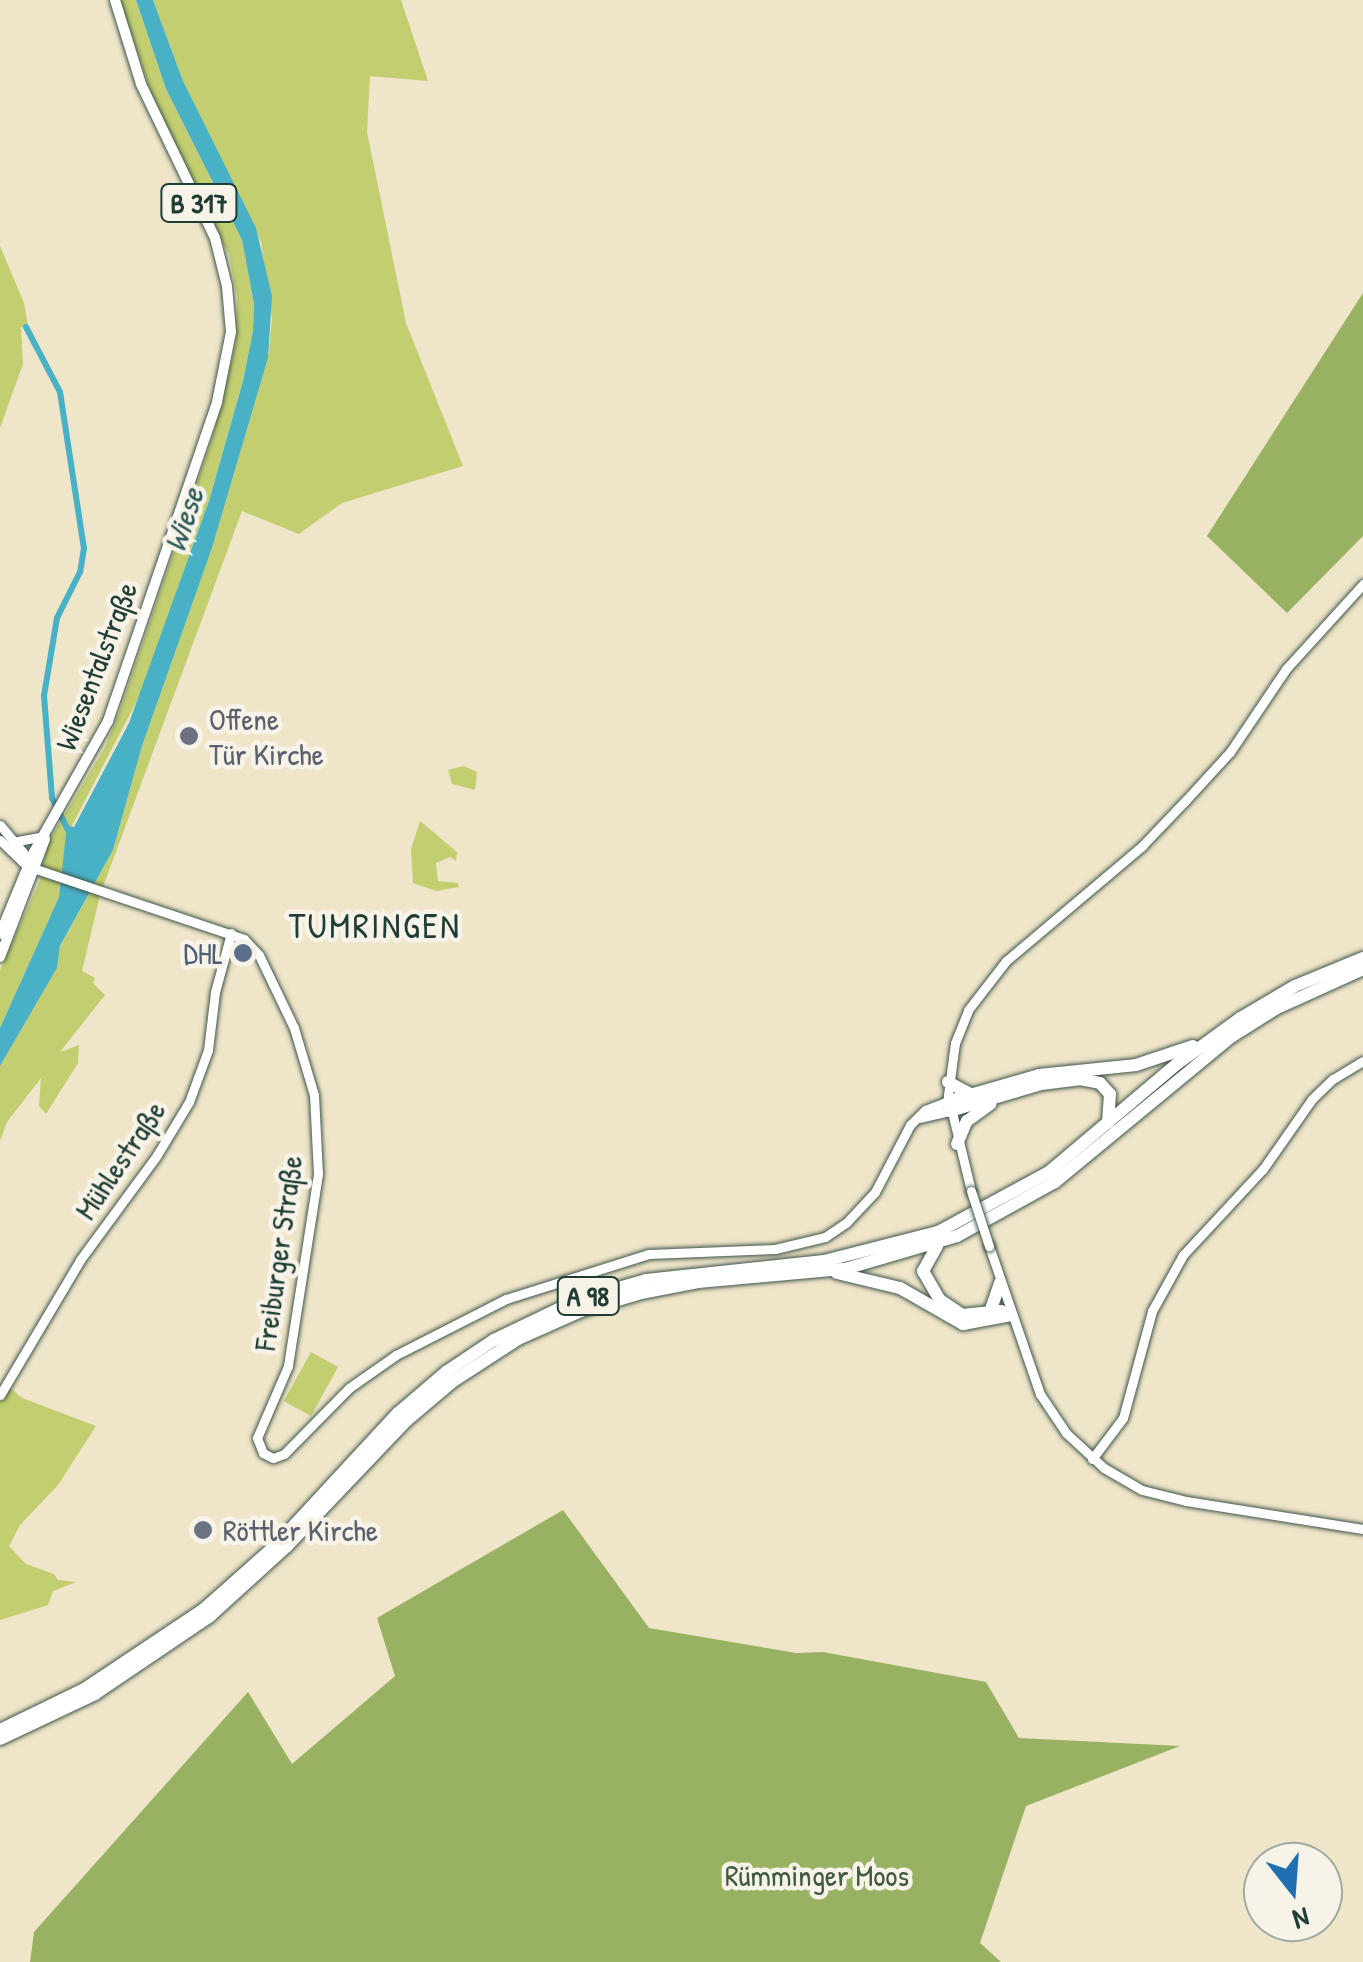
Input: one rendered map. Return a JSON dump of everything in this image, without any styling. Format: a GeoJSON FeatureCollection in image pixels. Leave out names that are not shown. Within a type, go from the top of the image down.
{"type":"FeatureCollection","features":[{"type":"Feature","properties":{"kind":"highway","name":"A 98"},"geometry":{"type":"LineString","coordinates":[[0,1739],[95,1694],[211,1609],[367,1445],[449,1377],[535,1319],[616,1287],[689,1272],[854,1256],[938,1232],[1020,1191],[1107,1125],[1205,1042],[1295,986],[1363,958]]}},
{"type":"Feature","properties":{"kind":"highway","name":"A 98"},"geometry":{"type":"LineString","coordinates":[[449,1377],[528,1334],[612,1301],[698,1282],[827,1272],[938,1244],[1055,1182],[1231,1037],[1277,1008],[1363,969]]}},
{"type":"Feature","properties":{"kind":"highway"},"geometry":{"type":"LineString","coordinates":[[950,1106],[1039,1075],[1136,1064],[1205,1042]]}},
{"type":"Feature","properties":{"kind":"highway"},"geometry":{"type":"LineString","coordinates":[[950,1106],[996,1100],[1041,1084],[1093,1080],[1110,1094],[1107,1125]]}},
{"type":"Feature","properties":{"kind":"highway"},"geometry":{"type":"LineString","coordinates":[[948,1082],[958,1091],[974,1095]]}},
{"type":"Feature","properties":{"kind":"highway"},"geometry":{"type":"LineString","coordinates":[[957,1144],[968,1121],[996,1100]]}},
{"type":"Feature","properties":{"kind":"highway"},"geometry":{"type":"LineString","coordinates":[[938,1244],[924,1264],[929,1289],[962,1315],[990,1312],[1011,1316]]}},
{"type":"Feature","properties":{"kind":"highway"},"geometry":{"type":"LineString","coordinates":[[827,1272],[900,1288],[962,1324],[1011,1316]]}},
{"type":"Feature","properties":{"kind":"highway"},"geometry":{"type":"LineString","coordinates":[[990,1312],[1000,1284]]}},
{"type":"Feature","properties":{"kind":"highway","name":"A 98"},"geometry":{"type":"LineString","coordinates":[[0,1730],[86,1688],[211,1609]]}},
{"type":"Feature","properties":{"kind":"main road","name":"Wiesentalstraße"},"geometry":{"type":"LineString","coordinates":[[45,835],[95,751],[118,695],[217,402],[230,332],[227,286],[215,238],[141,84],[115,0]]}},
{"type":"Feature","properties":{"kind":"main road","name":"B 317"},"geometry":{"type":"LineString","coordinates":[[0,957],[45,835]]}},
{"type":"Feature","properties":{"kind":"main road","name":"B 317"},"geometry":{"type":"LineString","coordinates":[[0,934],[20,882],[31,865]]}},
{"type":"Feature","properties":{"kind":"street"},"geometry":{"type":"LineString","coordinates":[[1363,584],[1286,668],[1230,752],[1186,800],[1142,846],[991,978],[960,1026],[948,1082],[957,1144],[1011,1316],[1047,1407],[1092,1459],[1142,1490],[1213,1506],[1363,1529]]}},
{"type":"Feature","properties":{"kind":"street"},"geometry":{"type":"LineString","coordinates":[[0,825],[31,865]]}},
{"type":"Feature","properties":{"kind":"street"},"geometry":{"type":"LineString","coordinates":[[12,842],[45,835]]}},
{"type":"Feature","properties":{"kind":"street"},"geometry":{"type":"LineString","coordinates":[[0,840],[12,855],[20,882]]}},
{"type":"Feature","properties":{"kind":"street"},"geometry":{"type":"LineString","coordinates":[[12,855],[31,865]]}},
{"type":"Feature","properties":{"kind":"street","name":"Freiburger Straße"},"geometry":{"type":"LineString","coordinates":[[31,865],[231,933],[255,949],[302,1052],[318,1118],[317,1183],[294,1341],[258,1444],[267,1456],[279,1457],[334,1401],[378,1368],[433,1332],[506,1299],[649,1254],[775,1249],[825,1236],[846,1223],[875,1192],[916,1119],[935,1104],[950,1106]]}},
{"type":"Feature","properties":{"kind":"street","name":"Mühlestraße"},"geometry":{"type":"LineString","coordinates":[[0,1395],[72,1272],[189,1102],[208,1050],[215,992],[231,933]]}},
{"type":"Feature","properties":{"kind":"street"},"geometry":{"type":"LineString","coordinates":[[1092,1459],[1123,1418],[1152,1311],[1183,1255],[1263,1169],[1312,1099],[1333,1079],[1363,1061]]}},
{"type":"Feature","properties":{"kind":"green space"},"geometry":{"type":"Polygon","coordinates":[[[120,0],[136,0],[166,89],[242,240],[254,305],[253,331],[209,501],[142,691],[67,835],[59,897],[0,1028],[0,970],[40,880],[47,844],[104,749],[118,716],[212,439],[236,343],[237,296],[229,255],[156,107],[120,0]]]}},
{"type":"Feature","properties":{"kind":"green space"},"geometry":{"type":"Polygon","coordinates":[[[153,0],[401,0],[428,81],[370,76],[367,132],[406,323],[463,466],[342,503],[299,534],[242,511],[100,895],[82,971],[95,978],[93,983],[105,995],[60,1052],[79,1045],[78,1063],[46,1114],[39,1106],[41,1078],[7,1122],[0,1141],[0,1066],[57,968],[60,947],[113,850],[142,746],[212,548],[268,358],[272,319],[261,242],[183,81],[153,0]]]}},
{"type":"Feature","properties":{"kind":"green space"},"geometry":{"type":"Polygon","coordinates":[[[0,246],[24,303],[28,325],[21,327],[23,364],[0,428],[0,246]]]}},
{"type":"Feature","properties":{"kind":"green space"},"geometry":{"type":"Polygon","coordinates":[[[1363,293],[1363,536],[1287,613],[1207,536],[1363,293]]]}},
{"type":"Feature","properties":{"kind":"green space"},"geometry":{"type":"Polygon","coordinates":[[[464,766],[477,772],[475,790],[452,784],[448,770],[464,766]]]}},
{"type":"Feature","properties":{"kind":"green space"},"geometry":{"type":"Polygon","coordinates":[[[420,821],[457,852],[456,861],[450,857],[436,863],[438,881],[458,883],[459,887],[436,891],[413,883],[411,849],[420,821]]]}},
{"type":"Feature","properties":{"kind":"green space"},"geometry":{"type":"Polygon","coordinates":[[[311,1352],[338,1367],[311,1416],[284,1401],[311,1352]]]}},
{"type":"Feature","properties":{"kind":"green space"},"geometry":{"type":"Polygon","coordinates":[[[6,1384],[22,1398],[96,1426],[58,1485],[20,1525],[9,1546],[26,1564],[54,1574],[58,1580],[76,1582],[53,1591],[48,1605],[0,1620],[0,1395],[6,1384]]]}},
{"type":"Feature","properties":{"kind":"green space","name":"Rümminger Moos"},"geometry":{"type":"Polygon","coordinates":[[[563,1510],[649,1628],[796,1653],[823,1652],[986,1682],[1019,1738],[1180,1746],[1026,1806],[980,1943],[1001,1962],[30,1962],[34,1932],[248,1692],[292,1764],[395,1676],[377,1618],[563,1510]]]}},
{"type":"Feature","properties":{"kind":"water"},"geometry":{"type":"Polygon","coordinates":[[[136,0],[153,0],[183,81],[256,228],[272,296],[268,358],[212,548],[142,746],[113,850],[60,946],[57,968],[0,1066],[0,1028],[59,897],[66,834],[70,826],[74,827],[129,723],[209,501],[253,331],[254,304],[242,240],[166,89],[136,0]]]}},
{"type":"Feature","properties":{"kind":"waterway"},"geometry":{"type":"LineString","coordinates":[[26,327],[60,392],[84,548],[80,572],[57,618],[44,696],[52,798],[71,836]]}},
{"type":"Feature","properties":{"kind":"place","name":"Offene Tür Kirche"},"geometry":{"type":"Point","coordinates":[189,736]}},
{"type":"Feature","properties":{"kind":"place","name":"DHL"},"geometry":{"type":"Point","coordinates":[243,953]}},
{"type":"Feature","properties":{"kind":"place","name":"Röttler Kirche"},"geometry":{"type":"Point","coordinates":[203,1530]}},
{"type":"Feature","properties":{"kind":"district","name":"TUMRINGEN"},"geometry":{"type":"Point","coordinates":[375,926]}},
{"type":"Feature","properties":{"kind":"water label","name":"Wiese"},"geometry":{"type":"Point","coordinates":[184,520]}}]}
